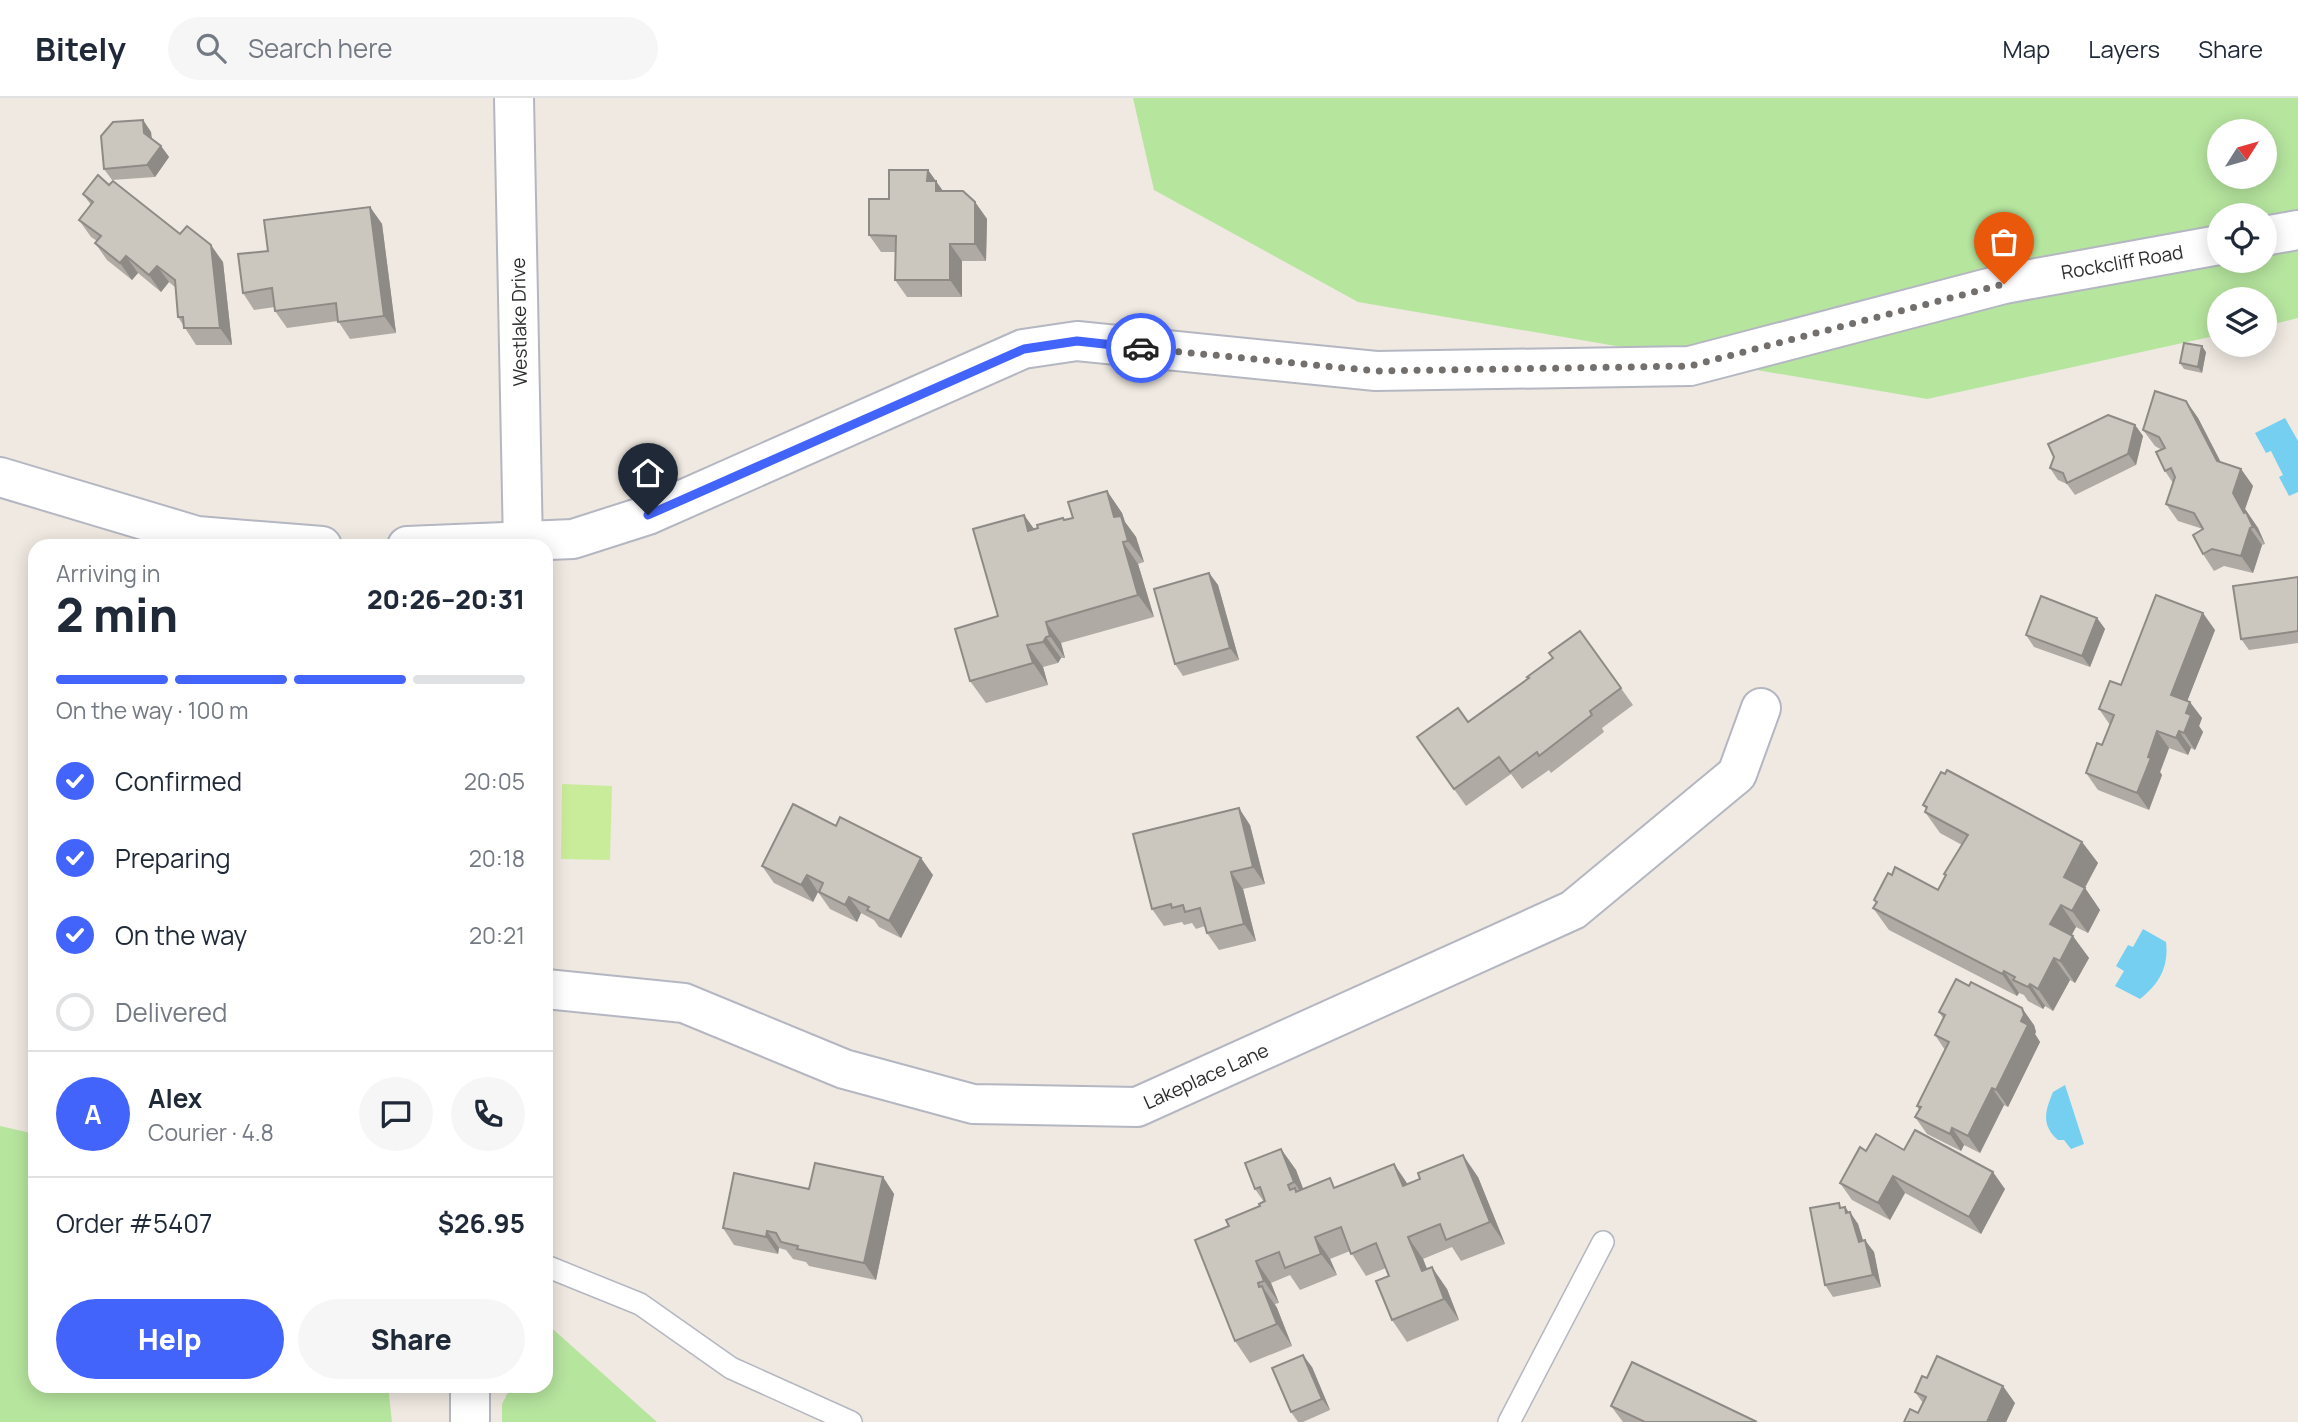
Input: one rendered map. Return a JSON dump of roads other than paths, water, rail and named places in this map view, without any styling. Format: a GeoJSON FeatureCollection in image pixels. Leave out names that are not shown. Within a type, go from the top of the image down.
{"type":"FeatureCollection","features":[{"type":"Feature","properties":{"kind":"street","name":"Westlake Drive"},"geometry":{"type":"LineString","coordinates":[[514,98],[523,539]]}},
{"type":"Feature","properties":{"kind":"street"},"geometry":{"type":"LineString","coordinates":[[2277,234],[2298,230]]}},
{"type":"Feature","properties":{"kind":"street","name":"Rockcliff Road"},"geometry":{"type":"LineString","coordinates":[[553,541],[573,539],[648,515],[1024,349],[1077,341],[1376,371],[1690,366],[2004,284],[2207,247]]}},
{"type":"Feature","properties":{"kind":"street"},"geometry":{"type":"LineString","coordinates":[[0,477],[197,536],[234,539]]}},
{"type":"Feature","properties":{"kind":"street","name":"Lakeplace Lane"},"geometry":{"type":"LineString","coordinates":[[553,990],[684,1003],[844,1069],[973,1104],[1137,1107],[1573,910],[1737,774],[1761,708]]}},
{"type":"Feature","properties":{"kind":"street"},"geometry":{"type":"LineString","coordinates":[[470,1393],[470,1422]]}},
{"type":"Feature","properties":{"kind":"lane"},"geometry":{"type":"LineString","coordinates":[[1509,1422],[1603,1242]]}},
{"type":"Feature","properties":{"kind":"lane"},"geometry":{"type":"LineString","coordinates":[[553,1269],[640,1304],[731,1368],[851,1422]]}},
{"type":"Feature","properties":{"kind":"water"},"geometry":{"type":"Polygon","coordinates":[[[2285,418],[2298,441],[2298,492],[2289,496],[2279,477],[2283,475],[2271,451],[2266,453],[2255,433],[2285,418]]]}},
{"type":"Feature","properties":{"kind":"water"},"geometry":{"type":"Polygon","coordinates":[[[2143,929],[2166,942],[2167,951],[2161,974],[2140,999],[2115,986],[2124,971],[2116,966],[2128,945],[2133,947],[2143,929]]]}},
{"type":"Feature","properties":{"kind":"water"},"geometry":{"type":"Polygon","coordinates":[[[2065,1085],[2084,1144],[2071,1149],[2064,1140],[2058,1140],[2053,1134],[2046,1118],[2053,1092],[2065,1085]]]}}]}
